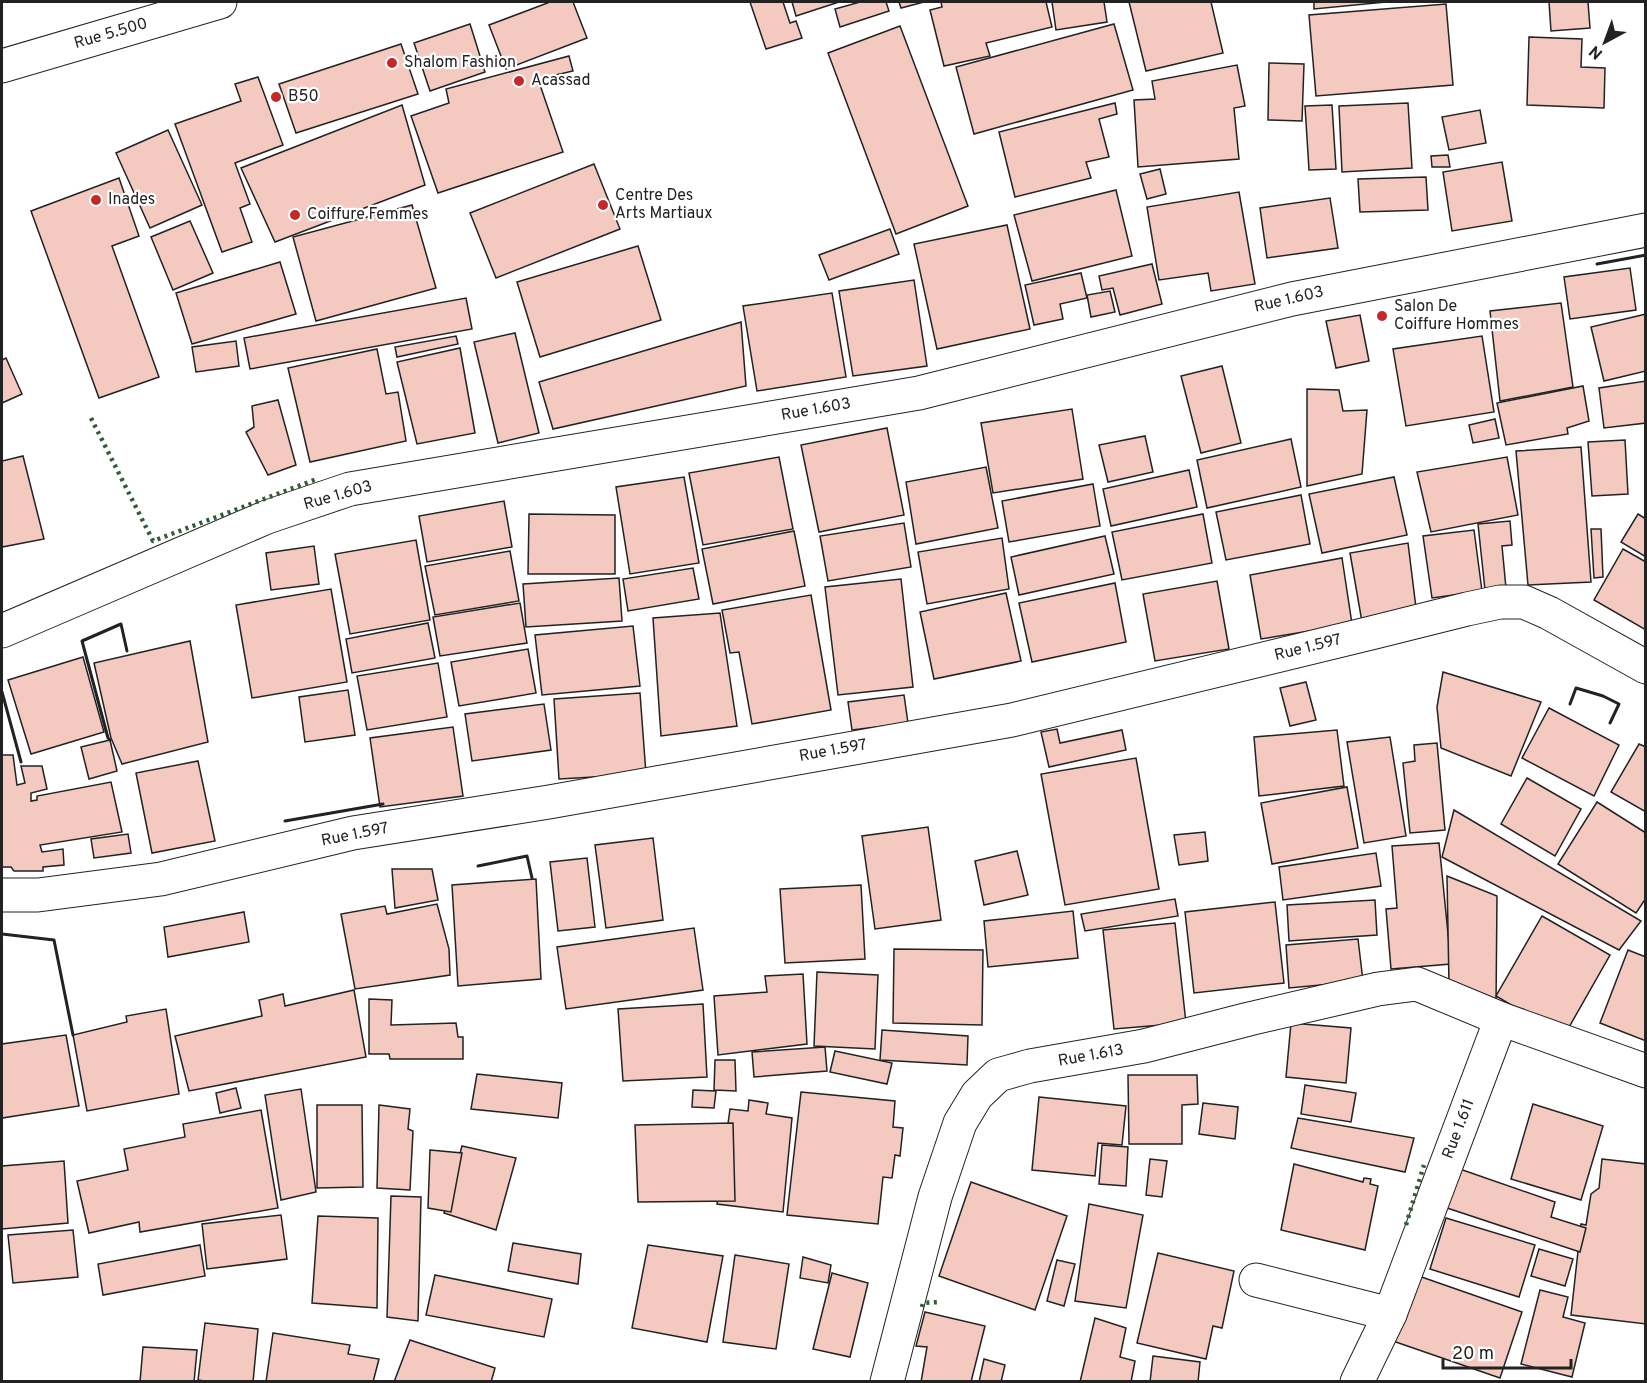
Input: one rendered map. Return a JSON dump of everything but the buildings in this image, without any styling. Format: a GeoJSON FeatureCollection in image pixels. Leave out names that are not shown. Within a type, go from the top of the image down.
{"type":"FeatureCollection","features":[{"type":"Feature","properties":{"kind":"street","name":"Rue 5.500"},"geometry":{"type":"LineString","coordinates":[[2,66],[220,2]]}},
{"type":"Feature","properties":{"kind":"street","name":"Rue 1.603"},"geometry":{"type":"LineString","coordinates":[[2,631],[267,517],[350,489],[920,393],[1292,298],[1646,230]]}},
{"type":"Feature","properties":{"kind":"street","name":"Rue 1.597"},"geometry":{"type":"LineString","coordinates":[[2,895],[38,895],[161,879],[353,833],[549,802],[1012,720],[1500,602],[1524,602],[1549,613],[1646,667]]}},
{"type":"Feature","properties":{"kind":"street","name":"Rue 1.613"},"geometry":{"type":"LineString","coordinates":[[888,1382],[935,1197],[960,1123],[977,1095],[998,1075],[1030,1066],[1144,1046],[1378,988],[1417,984],[1501,1019]]}},
{"type":"Feature","properties":{"kind":"street"},"geometry":{"type":"LineString","coordinates":[[1501,1019],[1646,1071]]}},
{"type":"Feature","properties":{"kind":"street","name":"Rue 1.611"},"geometry":{"type":"LineString","coordinates":[[1357,1382],[1390,1314],[1501,1019]]}},
{"type":"Feature","properties":{"kind":"street"},"geometry":{"type":"LineString","coordinates":[[1256,1280],[1390,1314]]}},
{"type":"Feature","properties":{"kind":"hedge"},"geometry":{"type":"LineString","coordinates":[[91,418],[153,541],[317,479]]}},
{"type":"Feature","properties":{"kind":"hedge"},"geometry":{"type":"LineString","coordinates":[[1406,1225],[1424,1165]]}},
{"type":"Feature","properties":{"kind":"hedge"},"geometry":{"type":"LineString","coordinates":[[922,1307],[923,1303],[939,1302]]}},
{"type":"Feature","properties":{"kind":"wall"},"geometry":{"type":"LineString","coordinates":[[1597,264],[1646,255]]}},
{"type":"Feature","properties":{"kind":"wall"},"geometry":{"type":"LineString","coordinates":[[110,740],[82,641],[121,624],[127,651]]}},
{"type":"Feature","properties":{"kind":"wall"},"geometry":{"type":"LineString","coordinates":[[1570,704],[1576,688],[1603,696],[1619,704],[1610,723]]}},
{"type":"Feature","properties":{"kind":"wall"},"geometry":{"type":"LineString","coordinates":[[2,692],[21,762]]}},
{"type":"Feature","properties":{"kind":"wall"},"geometry":{"type":"LineString","coordinates":[[285,821],[383,804]]}},
{"type":"Feature","properties":{"kind":"wall"},"geometry":{"type":"LineString","coordinates":[[478,866],[527,856],[532,878]]}},
{"type":"Feature","properties":{"kind":"wall"},"geometry":{"type":"LineString","coordinates":[[2,934],[54,940],[73,1035]]}},
{"type":"Feature","properties":{"kind":"place","name":"Shalom Fashion"},"geometry":{"type":"Point","coordinates":[392,63]}},
{"type":"Feature","properties":{"kind":"place","name":"Acassad"},"geometry":{"type":"Point","coordinates":[519,81]}},
{"type":"Feature","properties":{"kind":"place","name":"B50"},"geometry":{"type":"Point","coordinates":[276,97]}},
{"type":"Feature","properties":{"kind":"place","name":"Inades"},"geometry":{"type":"Point","coordinates":[96,200]}},
{"type":"Feature","properties":{"kind":"place","name":"Centre Des Arts Martiaux"},"geometry":{"type":"Point","coordinates":[603,205]}},
{"type":"Feature","properties":{"kind":"place","name":"Coiffure Femmes"},"geometry":{"type":"Point","coordinates":[295,215]}},
{"type":"Feature","properties":{"kind":"place","name":"Salon De Coiffure Hommes"},"geometry":{"type":"Point","coordinates":[1382,316]}}]}
